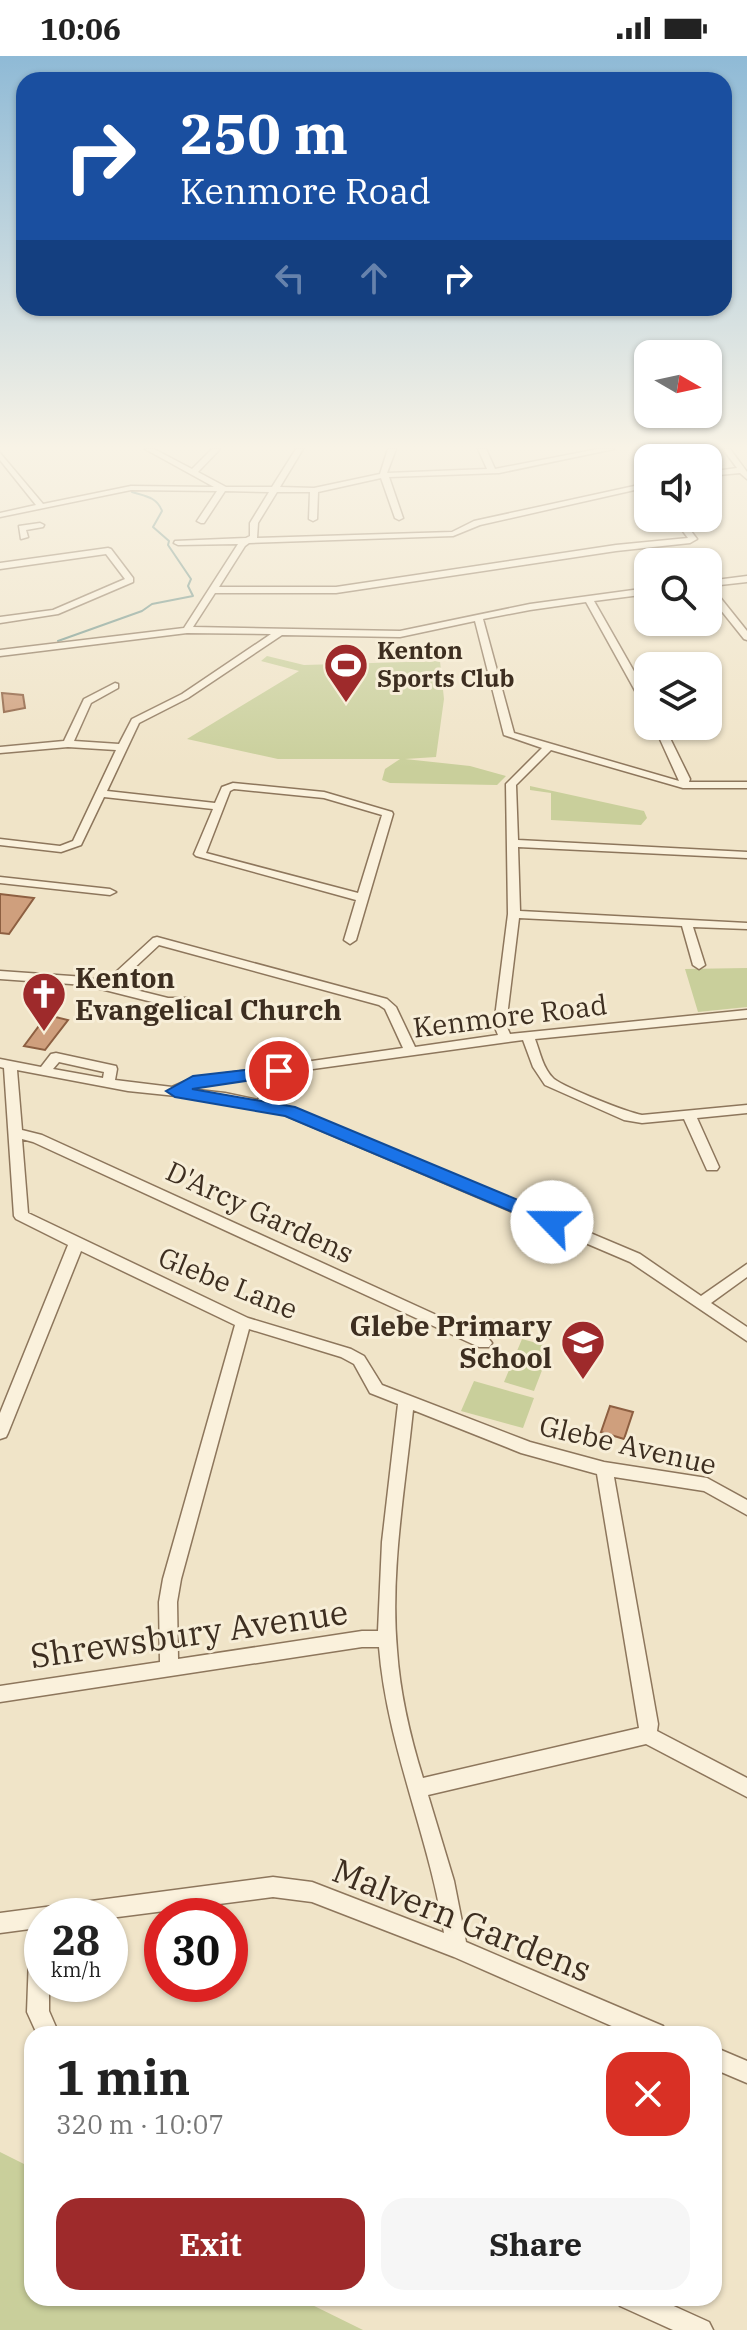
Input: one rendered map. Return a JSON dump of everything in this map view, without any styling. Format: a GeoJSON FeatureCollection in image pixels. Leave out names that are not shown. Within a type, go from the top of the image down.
{"type":"FeatureCollection","features":[{"type":"Feature","properties":{"kind":"street"},"geometry":{"type":"LineString","coordinates":[[0,566],[78,555]]}},
{"type":"Feature","properties":{"kind":"street"},"geometry":{"type":"LineString","coordinates":[[0,620],[55,612],[130,580],[111,555]]}},
{"type":"Feature","properties":{"kind":"street"},"geometry":{"type":"LineString","coordinates":[[187,630],[237,555]]}},
{"type":"Feature","properties":{"kind":"street"},"geometry":{"type":"LineString","coordinates":[[212,590],[336,590],[569,555]]}},
{"type":"Feature","properties":{"kind":"street"},"geometry":{"type":"LineString","coordinates":[[722,583],[747,579]]}},
{"type":"Feature","properties":{"kind":"street"},"geometry":{"type":"LineString","coordinates":[[0,653],[187,630],[400,634],[478,617],[634,593]]}},
{"type":"Feature","properties":{"kind":"street"},"geometry":{"type":"LineString","coordinates":[[589,599],[634,680]]}},
{"type":"Feature","properties":{"kind":"street"},"geometry":{"type":"LineString","coordinates":[[722,604],[747,637]]}},
{"type":"Feature","properties":{"kind":"street"},"geometry":{"type":"LineString","coordinates":[[478,617],[509,735],[683,785],[747,785]]}},
{"type":"Feature","properties":{"kind":"street"},"geometry":{"type":"LineString","coordinates":[[0,842],[70,847],[77,843],[103,794],[135,721],[185,696],[280,632]]}},
{"type":"Feature","properties":{"kind":"street"},"geometry":{"type":"LineString","coordinates":[[68,744],[87,701],[115,686]]}},
{"type":"Feature","properties":{"kind":"street"},"geometry":{"type":"LineString","coordinates":[[666,740],[681,769],[683,785]]}},
{"type":"Feature","properties":{"kind":"street"},"geometry":{"type":"LineString","coordinates":[[0,750],[68,744],[123,747]]}},
{"type":"Feature","properties":{"kind":"street"},"geometry":{"type":"LineString","coordinates":[[505,1038],[500,1025],[514,914],[511,784],[549,747]]}},
{"type":"Feature","properties":{"kind":"street"},"geometry":{"type":"LineString","coordinates":[[350,940],[363,898],[388,814],[324,795],[233,786],[226,789],[200,854],[363,898]]}},
{"type":"Feature","properties":{"kind":"street"},"geometry":{"type":"LineString","coordinates":[[103,794],[218,806]]}},
{"type":"Feature","properties":{"kind":"street"},"geometry":{"type":"LineString","coordinates":[[513,843],[747,855]]}},
{"type":"Feature","properties":{"kind":"street"},"geometry":{"type":"LineString","coordinates":[[0,880],[110,892]]}},
{"type":"Feature","properties":{"kind":"street"},"geometry":{"type":"LineString","coordinates":[[514,914],[747,926]]}},
{"type":"Feature","properties":{"kind":"street"},"geometry":{"type":"LineString","coordinates":[[687,925],[699,965]]}},
{"type":"Feature","properties":{"kind":"street"},"geometry":{"type":"LineString","coordinates":[[109,985],[157,941],[383,1002],[390,1007],[411,1051]]}},
{"type":"Feature","properties":{"kind":"street"},"geometry":{"type":"LineString","coordinates":[[0,975],[109,985],[168,1002],[186,1001]]}},
{"type":"Feature","properties":{"kind":"street","name":"Kenmore Road"},"geometry":{"type":"LineString","coordinates":[[175,1091],[193,1082],[527,1035],[747,1014]]}},
{"type":"Feature","properties":{"kind":"street"},"geometry":{"type":"LineString","coordinates":[[527,1035],[539,1067],[550,1082],[624,1116],[642,1119],[747,1109]]}},
{"type":"Feature","properties":{"kind":"street"},"geometry":{"type":"LineString","coordinates":[[14,1133],[4,1062],[108,1083],[289,1111],[635,1258],[747,1335]]}},
{"type":"Feature","properties":{"kind":"street"},"geometry":{"type":"LineString","coordinates":[[262,1105],[279,1071]]}},
{"type":"Feature","properties":{"kind":"street"},"geometry":{"type":"LineString","coordinates":[[689,1116],[712,1167]]}},
{"type":"Feature","properties":{"kind":"street","name":"Glebe Lane"},"geometry":{"type":"LineString","coordinates":[[14,1133],[21,1216],[243,1322],[346,1353],[359,1360],[376,1389],[406,1401]]}},
{"type":"Feature","properties":{"kind":"street","name":"D'Arcy Gardens"},"geometry":{"type":"LineString","coordinates":[[14,1133],[37,1138],[484,1343]]}},
{"type":"Feature","properties":{"kind":"street"},"geometry":{"type":"LineString","coordinates":[[0,1433],[76,1244]]}},
{"type":"Feature","properties":{"kind":"street"},"geometry":{"type":"LineString","coordinates":[[701,1303],[747,1269]]}},
{"type":"Feature","properties":{"kind":"street"},"geometry":{"type":"LineString","coordinates":[[169,1669],[168,1602],[172,1579],[243,1322]]}},
{"type":"Feature","properties":{"kind":"street"},"geometry":{"type":"LineString","coordinates":[[406,1401],[391,1552],[388,1639],[391,1683],[417,1788],[452,1901],[457,1948]]}},
{"type":"Feature","properties":{"kind":"street","name":"Glebe Avenue"},"geometry":{"type":"LineString","coordinates":[[406,1401],[527,1448],[604,1469],[707,1485],[747,1508]]}},
{"type":"Feature","properties":{"kind":"street"},"geometry":{"type":"LineString","coordinates":[[604,1469],[649,1724],[647,1735]]}},
{"type":"Feature","properties":{"kind":"street","name":"Shrewsbury Avenue"},"geometry":{"type":"LineString","coordinates":[[0,1694],[362,1639],[388,1639]]}},
{"type":"Feature","properties":{"kind":"street"},"geometry":{"type":"LineString","coordinates":[[417,1788],[647,1735],[747,1788]]}},
{"type":"Feature","properties":{"kind":"street","name":"Malvern Gardens"},"geometry":{"type":"LineString","coordinates":[[128,1906],[273,1887],[327,1896],[637,2026]]}},
{"type":"Feature","properties":{"kind":"street","name":"Malvern Gardens"},"geometry":{"type":"LineString","coordinates":[[0,1923],[24,1920]]}},
{"type":"Feature","properties":{"kind":"street"},"geometry":{"type":"LineString","coordinates":[[39,2002],[38,2012],[44,2026]]}},
{"type":"Feature","properties":{"kind":"street"},"geometry":{"type":"LineString","coordinates":[[722,2061],[747,2072]]}},
{"type":"Feature","properties":{"kind":"street"},"geometry":{"type":"LineString","coordinates":[[646,2306],[701,2330]]}},
{"type":"Feature","properties":{"kind":"green space","name":"Kenton Sports Club"},"geometry":{"type":"Polygon","coordinates":[[[267,656],[304,665],[440,661],[444,699],[436,757],[405,759],[470,766],[506,776],[497,785],[390,783],[382,780],[385,769],[400,759],[278,759],[187,739],[299,671],[261,661],[267,656]]]}},
{"type":"Feature","properties":{"kind":"green space"},"geometry":{"type":"Polygon","coordinates":[[[530,786],[644,811],[647,818],[641,825],[551,820],[551,793],[530,790],[530,786]]]}},
{"type":"Feature","properties":{"kind":"green space"},"geometry":{"type":"Polygon","coordinates":[[[747,968],[747,1007],[698,1012],[685,969],[747,968]]]}},
{"type":"Feature","properties":{"kind":"green space"},"geometry":{"type":"Polygon","coordinates":[[[522,1339],[551,1347],[534,1391],[504,1382],[522,1339]]]}},
{"type":"Feature","properties":{"kind":"green space"},"geometry":{"type":"Polygon","coordinates":[[[474,1381],[534,1398],[523,1428],[461,1411],[474,1381]]]}},
{"type":"Feature","properties":{"kind":"green space"},"geometry":{"type":"Polygon","coordinates":[[[0,2152],[24,2164],[24,2306],[314,2306],[363,2330],[0,2330],[0,2152]]]}},
{"type":"Feature","properties":{"kind":"building"},"geometry":{"type":"Polygon","coordinates":[[[2,693],[23,695],[25,708],[4,712],[2,693]]]}},
{"type":"Feature","properties":{"kind":"building"},"geometry":{"type":"Polygon","coordinates":[[[0,894],[34,898],[9,934],[0,933],[0,894]]]}},
{"type":"Feature","properties":{"kind":"building","name":"Kenton Evangelical Church"},"geometry":{"type":"Polygon","coordinates":[[[47,1015],[68,1020],[45,1050],[24,1046],[47,1015]]]}},
{"type":"Feature","properties":{"kind":"building"},"geometry":{"type":"Polygon","coordinates":[[[610,1406],[633,1412],[624,1439],[601,1432],[610,1406]]]}},
{"type":"Feature","properties":{"kind":"waterway"},"geometry":{"type":"LineString","coordinates":[[58,641],[142,611],[152,604],[193,596],[188,586],[191,579],[175,555]]}},
{"type":"Feature","properties":{"kind":"place","name":"Kenton Sports Club"},"geometry":{"type":"Point","coordinates":[346,704]}},
{"type":"Feature","properties":{"kind":"place","name":"Kenton Evangelical Church"},"geometry":{"type":"Point","coordinates":[44,1033]}},
{"type":"Feature","properties":{"kind":"place","name":"Glebe Primary School"},"geometry":{"type":"Point","coordinates":[583,1381]}},
{"type":"Feature","properties":{"kind":"route"},"geometry":{"type":"LineString","coordinates":[[279,1071],[193,1082],[175,1091],[225,1097],[289,1111],[552,1222]]}}]}
